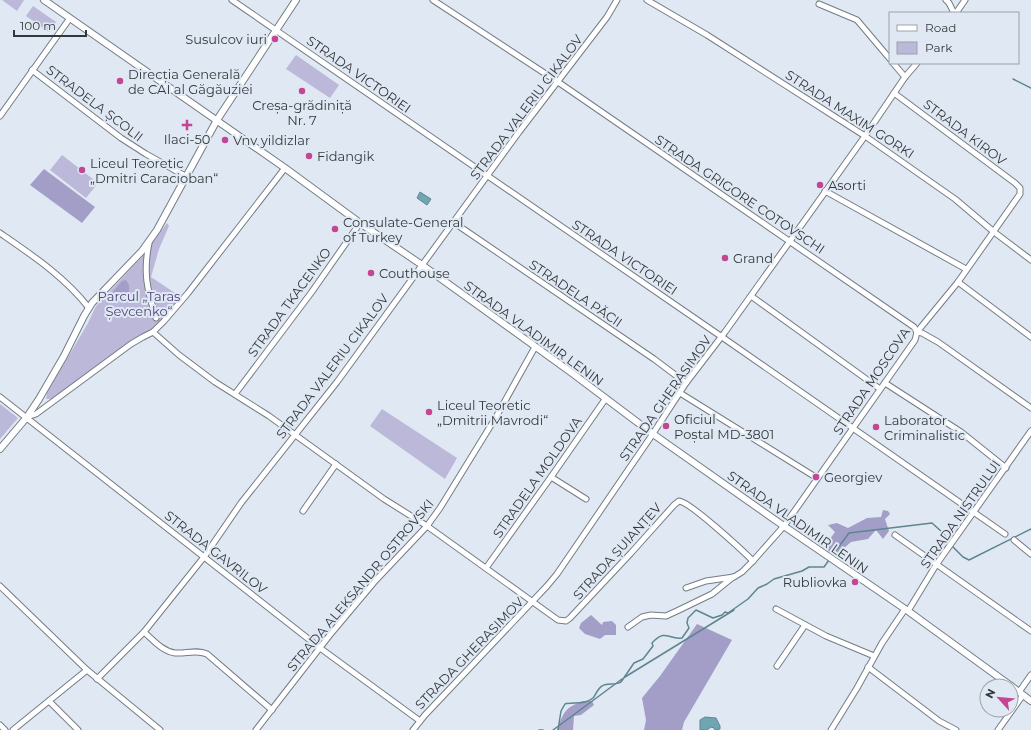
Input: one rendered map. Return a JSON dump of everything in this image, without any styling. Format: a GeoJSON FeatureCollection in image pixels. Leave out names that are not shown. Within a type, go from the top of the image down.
{"type":"FeatureCollection","features":[{"type":"Feature","properties":{"kind":"main road","name":"STRADA VLADIMIR LENIN"},"geometry":{"type":"LineString","coordinates":[[44,0],[286,168],[360,223],[422,265],[606,398],[653,434],[835,562],[907,610],[1000,678]]}},
{"type":"Feature","properties":{"kind":"main road"},"geometry":{"type":"LineString","coordinates":[[0,449],[27,417],[64,356],[88,308],[126,268],[148,243],[157,230],[217,120],[296,0]]}},
{"type":"Feature","properties":{"kind":"main road","name":"STRADA VLADIMIR LENIN"},"geometry":{"type":"LineString","coordinates":[[1021,693],[1031,701]]}},
{"type":"Feature","properties":{"kind":"street","name":"STRADA VICTORIEI"},"geometry":{"type":"LineString","coordinates":[[232,0],[722,337],[852,429],[1005,534]]}},
{"type":"Feature","properties":{"kind":"street","name":"STRADA GRIGORE COTOVSCHI"},"geometry":{"type":"LineString","coordinates":[[433,0],[558,82],[914,327],[917,332],[922,333],[938,342],[1031,408]]}},
{"type":"Feature","properties":{"kind":"street","name":"STRADA VALERIU CIKALOV"},"geometry":{"type":"LineString","coordinates":[[97,679],[144,632],[204,557],[240,503],[337,382],[453,222],[607,17],[617,0]]}},
{"type":"Feature","properties":{"kind":"street","name":"STRADA MAXIM GORKI"},"geometry":{"type":"LineString","coordinates":[[647,0],[707,35],[865,136],[955,199],[994,232],[1031,260]]}},
{"type":"Feature","properties":{"kind":"street"},"geometry":{"type":"LineString","coordinates":[[946,0],[954,12]]}},
{"type":"Feature","properties":{"kind":"street"},"geometry":{"type":"LineString","coordinates":[[956,12],[965,0]]}},
{"type":"Feature","properties":{"kind":"street"},"geometry":{"type":"LineString","coordinates":[[819,4],[857,20],[889,58]]}},
{"type":"Feature","properties":{"kind":"street"},"geometry":{"type":"LineString","coordinates":[[0,116],[70,18]]}},
{"type":"Feature","properties":{"kind":"street"},"geometry":{"type":"LineString","coordinates":[[894,64],[905,77]]}},
{"type":"Feature","properties":{"kind":"street","name":"STRADA GHERASIMOV"},"geometry":{"type":"LineString","coordinates":[[413,730],[547,586],[567,560],[686,383],[722,337],[825,190],[865,136],[905,77],[916,64]]}},
{"type":"Feature","properties":{"kind":"street","name":"STRADELA ȘCOLII"},"geometry":{"type":"LineString","coordinates":[[32,70],[121,138],[187,177]]}},
{"type":"Feature","properties":{"kind":"street","name":"STRADA KIROV"},"geometry":{"type":"LineString","coordinates":[[894,93],[1015,183],[1020,188],[1021,192]]}},
{"type":"Feature","properties":{"kind":"street"},"geometry":{"type":"LineString","coordinates":[[27,417],[36,414],[131,344],[143,336],[153,332],[188,293],[286,168]]}},
{"type":"Feature","properties":{"kind":"street"},"geometry":{"type":"LineString","coordinates":[[825,190],[966,269]]}},
{"type":"Feature","properties":{"kind":"street","name":"STRADA MOSCOVA"},"geometry":{"type":"LineString","coordinates":[[628,627],[642,617],[651,615],[666,616],[712,594],[742,572],[753,561],[784,526],[915,340],[917,332],[958,282],[1021,192]]}},
{"type":"Feature","properties":{"kind":"street","name":"STRADELA PĂCII"},"geometry":{"type":"LineString","coordinates":[[453,222],[654,359],[686,383]]}},
{"type":"Feature","properties":{"kind":"street","name":"STRADA TKACENKO"},"geometry":{"type":"LineString","coordinates":[[235,394],[360,223]]}},
{"type":"Feature","properties":{"kind":"street"},"geometry":{"type":"LineString","coordinates":[[0,233],[39,259],[74,292],[88,308]]}},
{"type":"Feature","properties":{"kind":"street"},"geometry":{"type":"LineString","coordinates":[[148,243],[146,279],[156,318]]}},
{"type":"Feature","properties":{"kind":"street"},"geometry":{"type":"LineString","coordinates":[[958,282],[1031,337]]}},
{"type":"Feature","properties":{"kind":"street"},"geometry":{"type":"LineString","coordinates":[[751,296],[880,389]]}},
{"type":"Feature","properties":{"kind":"street"},"geometry":{"type":"LineString","coordinates":[[153,332],[179,355],[215,382],[295,434],[384,499],[426,526],[532,602]]}},
{"type":"Feature","properties":{"kind":"street","name":"STRADA ALEKSANDR OSTROVSKI"},"geometry":{"type":"LineString","coordinates":[[256,730],[320,648],[376,580],[426,526],[440,508],[469,462],[535,347]]}},
{"type":"Feature","properties":{"kind":"street"},"geometry":{"type":"LineString","coordinates":[[885,383],[961,432],[1006,468]]}},
{"type":"Feature","properties":{"kind":"street"},"geometry":{"type":"LineString","coordinates":[[680,393],[817,478]]}},
{"type":"Feature","properties":{"kind":"street","name":"STRADA GAVRILOV"},"geometry":{"type":"LineString","coordinates":[[0,397],[320,648],[420,721]]}},
{"type":"Feature","properties":{"kind":"street","name":"STRADELA MOLDOVA"},"geometry":{"type":"LineString","coordinates":[[486,568],[606,398]]}},
{"type":"Feature","properties":{"kind":"street","name":"STRADA NISTRULUI"},"geometry":{"type":"LineString","coordinates":[[831,730],[857,688],[874,656],[907,610],[936,564],[973,511],[987,495],[1031,431]]}},
{"type":"Feature","properties":{"kind":"street"},"geometry":{"type":"LineString","coordinates":[[303,511],[336,464]]}},
{"type":"Feature","properties":{"kind":"street"},"geometry":{"type":"LineString","coordinates":[[551,477],[586,499]]}},
{"type":"Feature","properties":{"kind":"street","name":"STRADA ȘUIANȚEV"},"geometry":{"type":"LineString","coordinates":[[532,602],[558,620],[566,621],[587,601],[679,501],[686,504],[739,547],[753,561]]}},
{"type":"Feature","properties":{"kind":"street"},"geometry":{"type":"LineString","coordinates":[[896,535],[1031,631]]}},
{"type":"Feature","properties":{"kind":"street"},"geometry":{"type":"LineString","coordinates":[[1014,540],[1031,554]]}},
{"type":"Feature","properties":{"kind":"street"},"geometry":{"type":"LineString","coordinates":[[686,588],[706,580],[734,577]]}},
{"type":"Feature","properties":{"kind":"street"},"geometry":{"type":"LineString","coordinates":[[0,586],[86,670],[160,730]]}},
{"type":"Feature","properties":{"kind":"street"},"geometry":{"type":"LineString","coordinates":[[776,609],[840,642],[874,656]]}},
{"type":"Feature","properties":{"kind":"street"},"geometry":{"type":"LineString","coordinates":[[777,666],[805,625]]}},
{"type":"Feature","properties":{"kind":"street"},"geometry":{"type":"LineString","coordinates":[[144,632],[168,651],[176,653],[201,651],[207,654],[272,710]]}},
{"type":"Feature","properties":{"kind":"street"},"geometry":{"type":"LineString","coordinates":[[868,667],[939,721],[956,730]]}},
{"type":"Feature","properties":{"kind":"street"},"geometry":{"type":"LineString","coordinates":[[13,730],[86,670]]}},
{"type":"Feature","properties":{"kind":"street"},"geometry":{"type":"LineString","coordinates":[[998,730],[1031,675]]}},
{"type":"Feature","properties":{"kind":"street"},"geometry":{"type":"LineString","coordinates":[[49,701],[78,730]]}},
{"type":"Feature","properties":{"kind":"street"},"geometry":{"type":"LineString","coordinates":[[0,725],[5,730]]}},
{"type":"Feature","properties":{"kind":"green space"},"geometry":{"type":"Polygon","coordinates":[[[2,0],[24,0],[17,11],[2,0]]]}},
{"type":"Feature","properties":{"kind":"green space"},"geometry":{"type":"Polygon","coordinates":[[[33,6],[56,22],[49,32],[26,16],[33,6]]]}},
{"type":"Feature","properties":{"kind":"green space"},"geometry":{"type":"Polygon","coordinates":[[[296,55],[339,85],[330,98],[286,69],[296,55]]]}},
{"type":"Feature","properties":{"kind":"green space"},"geometry":{"type":"Polygon","coordinates":[[[62,155],[98,183],[86,198],[50,170],[62,155]]]}},
{"type":"Feature","properties":{"kind":"green space","name":"Parcul „Taras Șevcenko“"},"geometry":{"type":"Polygon","coordinates":[[[167,223],[169,226],[159,249],[151,277],[181,297],[160,323],[112,355],[53,399],[46,399],[47,393],[88,323],[96,306],[141,258],[167,223]]]}},
{"type":"Feature","properties":{"kind":"green space"},"geometry":{"type":"Polygon","coordinates":[[[0,404],[18,418],[0,439],[0,404]]]}},
{"type":"Feature","properties":{"kind":"green space"},"geometry":{"type":"Polygon","coordinates":[[[382,409],[457,458],[445,479],[370,426],[382,409]]]}},
{"type":"Feature","properties":{"kind":"shaded area"},"geometry":{"type":"Polygon","coordinates":[[[44,169],[95,207],[82,223],[30,185],[44,169]]]}},
{"type":"Feature","properties":{"kind":"shaded area"},"geometry":{"type":"Polygon","coordinates":[[[126,280],[129,285],[129,292],[117,297],[111,294],[122,281],[126,280]]]}},
{"type":"Feature","properties":{"kind":"shaded area"},"geometry":{"type":"Polygon","coordinates":[[[883,510],[888,511],[890,514],[885,519],[889,531],[883,539],[876,530],[868,539],[851,542],[835,556],[824,547],[835,532],[828,525],[837,523],[848,528],[867,518],[881,517],[883,510]]]}},
{"type":"Feature","properties":{"kind":"shaded area"},"geometry":{"type":"Polygon","coordinates":[[[591,615],[602,625],[603,622],[612,621],[616,625],[616,635],[605,635],[600,639],[585,634],[579,628],[581,623],[591,615]]]}},
{"type":"Feature","properties":{"kind":"shaded area"},"geometry":{"type":"Polygon","coordinates":[[[697,624],[732,640],[684,722],[682,730],[644,730],[646,720],[642,698],[660,676],[697,624]]]}},
{"type":"Feature","properties":{"kind":"shaded area"},"geometry":{"type":"Polygon","coordinates":[[[583,701],[592,701],[594,705],[581,715],[574,716],[573,730],[557,730],[566,711],[572,706],[583,701]]]}},
{"type":"Feature","properties":{"kind":"water"},"geometry":{"type":"Polygon","coordinates":[[[420,192],[431,199],[427,205],[417,198],[420,192]]]}},
{"type":"Feature","properties":{"kind":"water"},"geometry":{"type":"Polygon","coordinates":[[[705,717],[716,718],[720,729],[715,730],[711,727],[707,730],[700,730],[700,720],[705,717]]]}},
{"type":"Feature","properties":{"kind":"waterway"},"geometry":{"type":"LineString","coordinates":[[1013,79],[1031,88]]}},
{"type":"Feature","properties":{"kind":"waterway"},"geometry":{"type":"LineString","coordinates":[[831,557],[849,533],[932,523],[950,542]]}},
{"type":"Feature","properties":{"kind":"waterway"},"geometry":{"type":"LineString","coordinates":[[952,546],[963,557],[969,560],[1031,529]]}},
{"type":"Feature","properties":{"kind":"waterway"},"geometry":{"type":"LineString","coordinates":[[558,730],[561,711],[565,704],[586,702],[593,698],[602,686],[621,682],[634,663],[643,659],[653,646],[652,643],[661,636],[664,635],[682,638],[689,628],[687,623],[688,618],[696,610],[713,618],[722,615],[725,612],[728,613],[748,599],[758,588],[774,579],[802,571],[809,567],[824,567],[829,560]]}},
{"type":"Feature","properties":{"kind":"waterway"},"geometry":{"type":"LineString","coordinates":[[625,677],[734,610]]}},
{"type":"Feature","properties":{"kind":"waterway"},"geometry":{"type":"LineString","coordinates":[[553,730],[622,679]]}},
{"type":"Feature","properties":{"kind":"place","name":"Susulcov iuri"},"geometry":{"type":"Point","coordinates":[275,39]}},
{"type":"Feature","properties":{"kind":"place","name":"Direcția Generală de CAI al Găgăuziei"},"geometry":{"type":"Point","coordinates":[120,81]}},
{"type":"Feature","properties":{"kind":"place","name":"Creșa-grădiniță Nr. 7"},"geometry":{"type":"Point","coordinates":[302,91]}},
{"type":"Feature","properties":{"kind":"place","name":"Ilaci-50"},"geometry":{"type":"Point","coordinates":[187,125]}},
{"type":"Feature","properties":{"kind":"place","name":"Vnv yildizlar"},"geometry":{"type":"Point","coordinates":[225,140]}},
{"type":"Feature","properties":{"kind":"place","name":"Fidangik"},"geometry":{"type":"Point","coordinates":[309,156]}},
{"type":"Feature","properties":{"kind":"place","name":"Liceul Teoretic „Dmitri Caracioban“"},"geometry":{"type":"Point","coordinates":[82,170]}},
{"type":"Feature","properties":{"kind":"place","name":"Asorti"},"geometry":{"type":"Point","coordinates":[820,185]}},
{"type":"Feature","properties":{"kind":"place","name":"Consulate-General of Turkey"},"geometry":{"type":"Point","coordinates":[335,229]}},
{"type":"Feature","properties":{"kind":"place","name":"Grand"},"geometry":{"type":"Point","coordinates":[725,258]}},
{"type":"Feature","properties":{"kind":"place","name":"Couthouse"},"geometry":{"type":"Point","coordinates":[371,273]}},
{"type":"Feature","properties":{"kind":"place","name":"Liceul Teoretic „Dmitrii Mavrodi“"},"geometry":{"type":"Point","coordinates":[429,412]}},
{"type":"Feature","properties":{"kind":"place","name":"Oficiul Poștal MD-3801"},"geometry":{"type":"Point","coordinates":[666,426]}},
{"type":"Feature","properties":{"kind":"place","name":"Laborator Criminalistic"},"geometry":{"type":"Point","coordinates":[876,427]}},
{"type":"Feature","properties":{"kind":"place","name":"Georgiev"},"geometry":{"type":"Point","coordinates":[816,477]}},
{"type":"Feature","properties":{"kind":"place","name":"Rubliovka"},"geometry":{"type":"Point","coordinates":[855,582]}}]}
